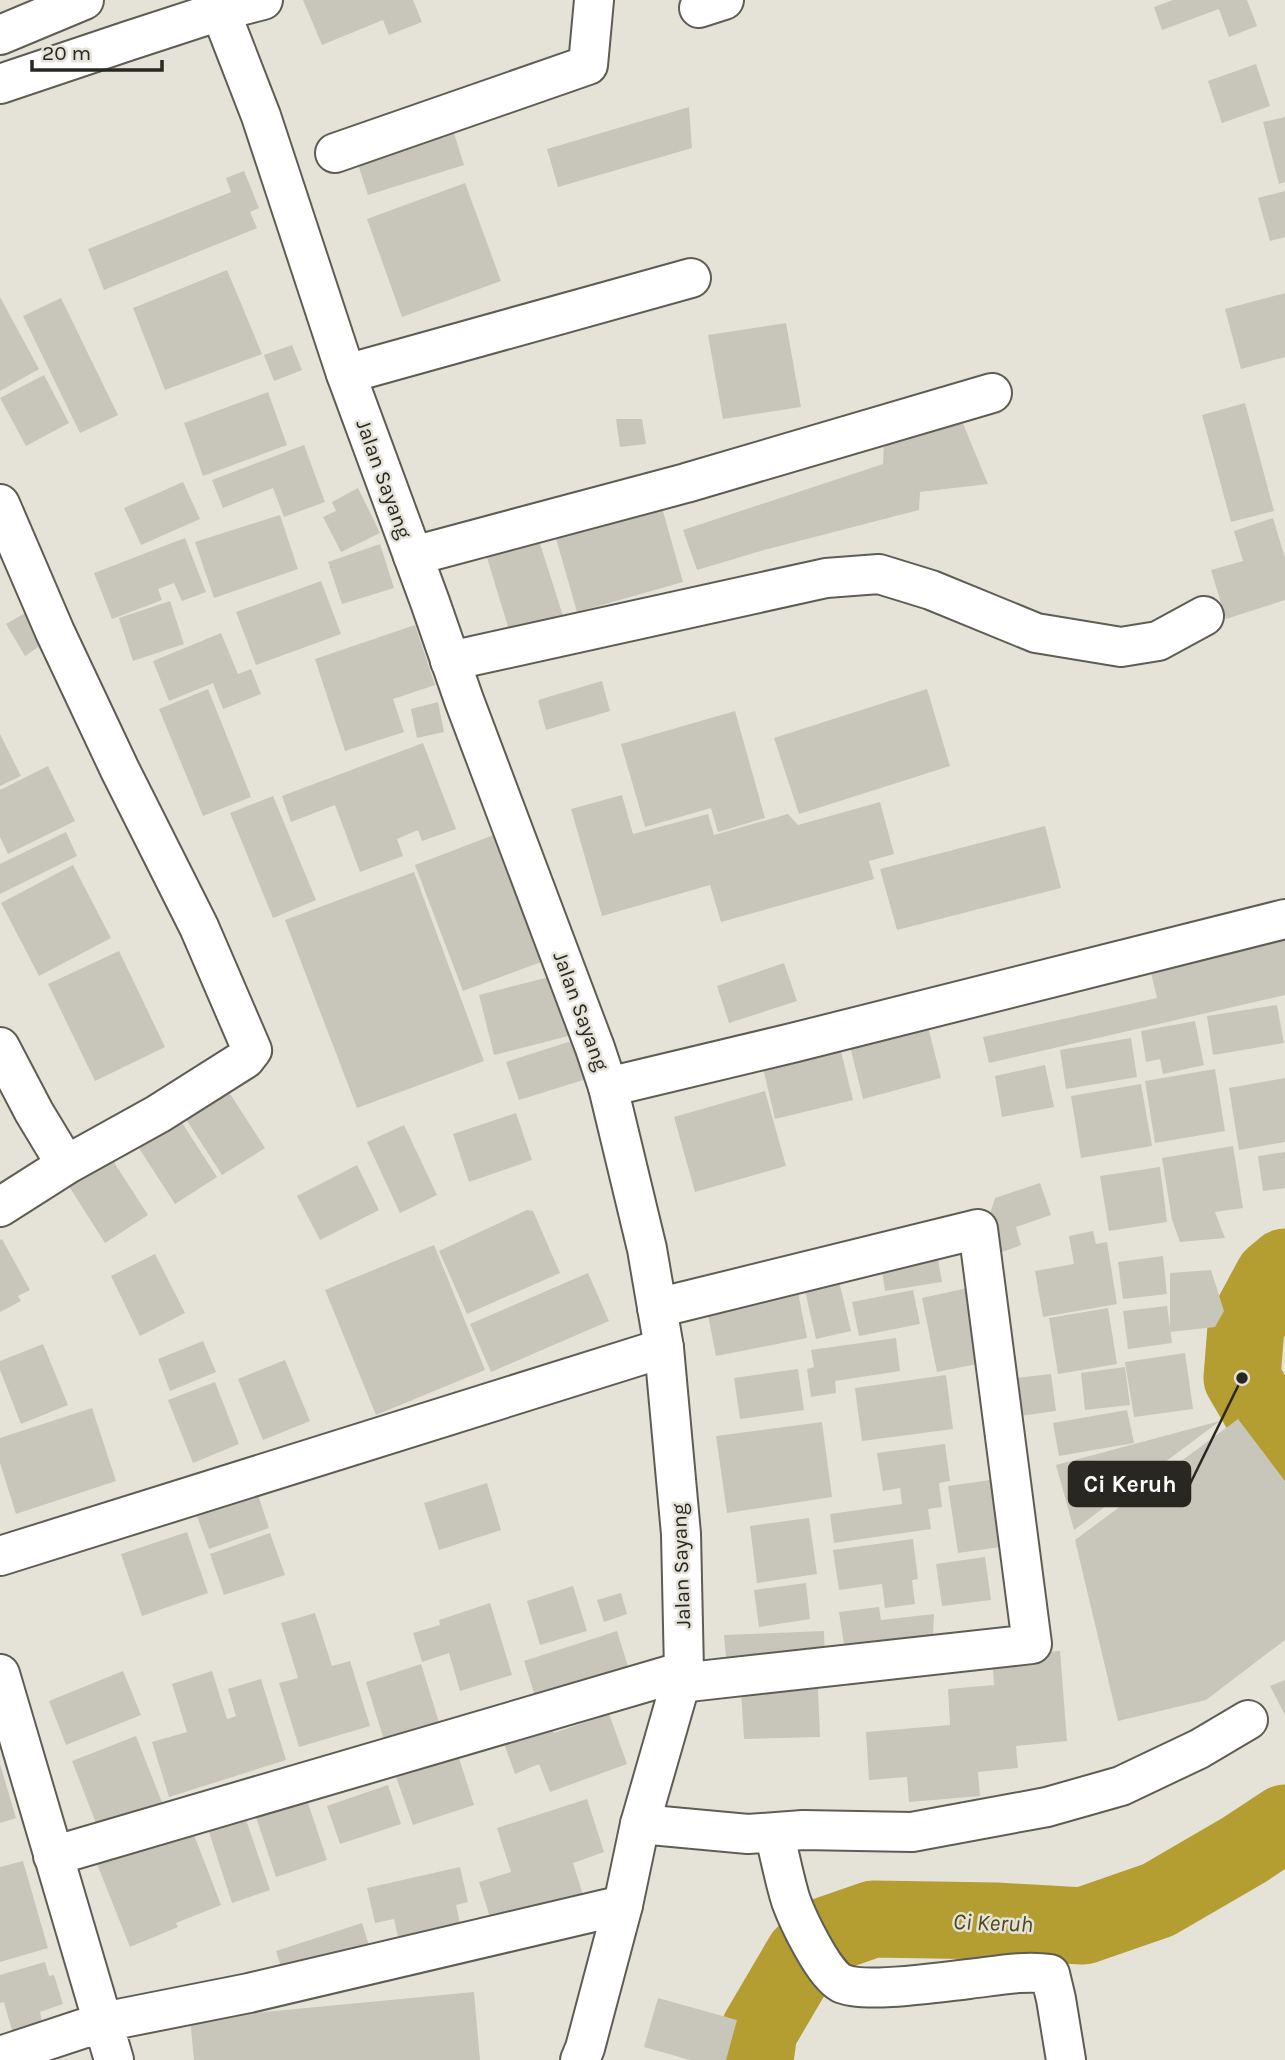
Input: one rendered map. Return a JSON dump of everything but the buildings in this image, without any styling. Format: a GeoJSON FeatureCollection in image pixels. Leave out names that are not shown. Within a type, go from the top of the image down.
{"type":"FeatureCollection","features":[{"type":"Feature","properties":{"kind":"street"},"geometry":{"type":"LineString","coordinates":[[0,35],[84,0]]}},
{"type":"Feature","properties":{"kind":"street"},"geometry":{"type":"LineString","coordinates":[[0,84],[218,6],[263,0]]}},
{"type":"Feature","properties":{"kind":"street"},"geometry":{"type":"LineString","coordinates":[[335,153],[588,65],[594,0]]}},
{"type":"Feature","properties":{"kind":"street","name":"Jalan Sayang"},"geometry":{"type":"LineString","coordinates":[[218,6],[261,116],[346,374],[595,1048],[608,1087],[647,1249],[664,1348],[681,1534],[682,1677],[640,1824],[622,1905],[580,2060]]}},
{"type":"Feature","properties":{"kind":"street"},"geometry":{"type":"LineString","coordinates":[[346,374],[691,278]]}},
{"type":"Feature","properties":{"kind":"street"},"geometry":{"type":"LineString","coordinates":[[413,556],[686,483],[992,393]]}},
{"type":"Feature","properties":{"kind":"street"},"geometry":{"type":"LineString","coordinates":[[0,504],[55,632],[120,770],[199,927],[252,1050],[245,1059],[158,1114],[66,1165],[0,1207]]}},
{"type":"Feature","properties":{"kind":"street"},"geometry":{"type":"LineString","coordinates":[[450,661],[826,578],[879,574],[930,590],[1035,633],[1121,647],[1158,641],[1204,616]]}},
{"type":"Feature","properties":{"kind":"street"},"geometry":{"type":"LineString","coordinates":[[608,1087],[1285,919]]}},
{"type":"Feature","properties":{"kind":"street"},"geometry":{"type":"LineString","coordinates":[[0,1047],[66,1165]]}},
{"type":"Feature","properties":{"kind":"street"},"geometry":{"type":"LineString","coordinates":[[53,1856],[682,1677],[1032,1644],[978,1229],[657,1308]]}},
{"type":"Feature","properties":{"kind":"street"},"geometry":{"type":"LineString","coordinates":[[0,1556],[664,1348]]}},
{"type":"Feature","properties":{"kind":"street"},"geometry":{"type":"LineString","coordinates":[[0,1674],[114,2060]]}},
{"type":"Feature","properties":{"kind":"street"},"geometry":{"type":"LineString","coordinates":[[640,1824],[748,1834],[803,1830],[912,1832],[1047,1807],[1121,1786],[1199,1749],[1248,1720]]}},
{"type":"Feature","properties":{"kind":"street"},"geometry":{"type":"LineString","coordinates":[[774,1833],[792,1902],[815,1952],[825,1968],[840,1983],[862,1987],[915,1985],[1010,1975],[1050,1974],[1066,2060]]}},
{"type":"Feature","properties":{"kind":"street"},"geometry":{"type":"LineString","coordinates":[[0,2056],[103,2022],[249,1993],[622,1905]]}},
{"type":"Feature","properties":{"kind":"waterway","name":"Ci Keruh"},"geometry":{"type":"LineString","coordinates":[[1285,1267],[1273,1277],[1246,1327],[1242,1378],[1285,1452]]}},
{"type":"Feature","properties":{"kind":"waterway","name":"Ci Keruh"},"geometry":{"type":"LineString","coordinates":[[755,2060],[759,2031],[803,1956],[824,1936],[873,1919],[1083,1926],[1158,1900],[1285,1823]]}},
{"type":"Feature","properties":{"kind":"place","name":"Ci Keruh"},"geometry":{"type":"Point","coordinates":[1242,1378]}}]}
